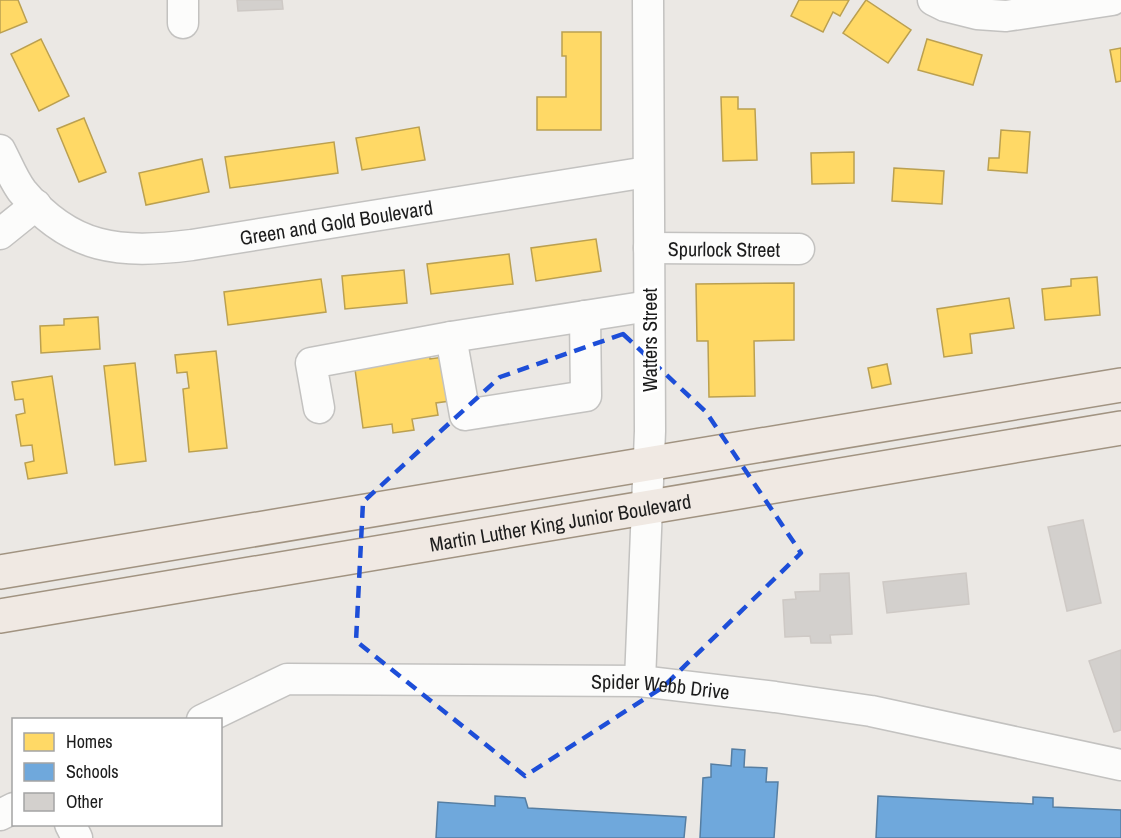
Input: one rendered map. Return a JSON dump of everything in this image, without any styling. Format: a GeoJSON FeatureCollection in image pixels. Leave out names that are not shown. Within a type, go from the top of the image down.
{"type":"FeatureCollection","features":[{"type":"Feature","properties":{"kind":"main road"},"geometry":{"type":"LineString","coordinates":[[0,572],[1121,385]]}},
{"type":"Feature","properties":{"kind":"main road","name":"Martin Luther King Junior Boulevard"},"geometry":{"type":"LineString","coordinates":[[0,616],[1121,428]]}},
{"type":"Feature","properties":{"kind":"street","name":"Watters Street"},"geometry":{"type":"LineString","coordinates":[[640,681],[649,464],[648,0]]}},
{"type":"Feature","properties":{"kind":"street"},"geometry":{"type":"LineString","coordinates":[[933,0],[945,6],[977,14],[1006,16],[1095,1]]}},
{"type":"Feature","properties":{"kind":"street","name":"Green and Gold Boulevard"},"geometry":{"type":"LineString","coordinates":[[0,150],[21,189],[52,221],[82,238],[106,246],[132,250],[155,249],[647,172]]}},
{"type":"Feature","properties":{"kind":"street"},"geometry":{"type":"LineString","coordinates":[[0,234],[36,205]]}},
{"type":"Feature","properties":{"kind":"street","name":"Spurlock Street"},"geometry":{"type":"LineString","coordinates":[[649,248],[800,249]]}},
{"type":"Feature","properties":{"kind":"street"},"geometry":{"type":"LineString","coordinates":[[319,408],[311,363],[452,337],[649,306]]}},
{"type":"Feature","properties":{"kind":"street"},"geometry":{"type":"LineString","coordinates":[[452,337],[465,415],[586,396],[585,316]]}},
{"type":"Feature","properties":{"kind":"street","name":"Spider Webb Drive"},"geometry":{"type":"LineString","coordinates":[[206,718],[287,679],[640,681],[871,711],[1121,765]]}},
{"type":"Feature","properties":{"kind":"highlighted area"},"geometry":{"type":"Polygon","coordinates":[[[623,334],[706,412],[801,553],[663,687],[525,776],[356,641],[363,502],[500,377],[623,334]]]}},
{"type":"Feature","properties":{"kind":"building: Homes"},"geometry":{"type":"Polygon","coordinates":[[[0,0],[18,0],[27,22],[0,33],[0,0]]]}},
{"type":"Feature","properties":{"kind":"building: Homes"},"geometry":{"type":"Polygon","coordinates":[[[799,0],[849,0],[840,16],[833,12],[823,32],[791,16],[799,0]]]}},
{"type":"Feature","properties":{"kind":"building: Homes"},"geometry":{"type":"Polygon","coordinates":[[[866,0],[911,30],[888,63],[843,33],[866,0]]]}},
{"type":"Feature","properties":{"kind":"building: Homes"},"geometry":{"type":"Polygon","coordinates":[[[562,32],[601,32],[601,130],[537,130],[537,97],[566,97],[566,56],[562,56],[562,32]]]}},
{"type":"Feature","properties":{"kind":"building: Homes"},"geometry":{"type":"Polygon","coordinates":[[[41,39],[69,96],[39,111],[11,54],[41,39]]]}},
{"type":"Feature","properties":{"kind":"building: Homes"},"geometry":{"type":"Polygon","coordinates":[[[927,39],[982,55],[973,85],[918,70],[927,39]]]}},
{"type":"Feature","properties":{"kind":"building: Homes"},"geometry":{"type":"Polygon","coordinates":[[[1121,48],[1121,81],[1116,82],[1110,50],[1121,48]]]}},
{"type":"Feature","properties":{"kind":"building: Homes"},"geometry":{"type":"Polygon","coordinates":[[[721,97],[738,97],[738,109],[755,109],[757,160],[723,161],[721,97]]]}},
{"type":"Feature","properties":{"kind":"building: Homes"},"geometry":{"type":"Polygon","coordinates":[[[84,118],[106,172],[79,182],[57,129],[84,118]]]}},
{"type":"Feature","properties":{"kind":"building: Homes"},"geometry":{"type":"Polygon","coordinates":[[[419,127],[425,160],[362,170],[356,138],[419,127]]]}},
{"type":"Feature","properties":{"kind":"building: Homes"},"geometry":{"type":"Polygon","coordinates":[[[1001,130],[1030,132],[1027,173],[988,170],[989,158],[999,158],[1001,130]]]}},
{"type":"Feature","properties":{"kind":"building: Homes"},"geometry":{"type":"Polygon","coordinates":[[[334,142],[338,173],[230,188],[225,157],[334,142]]]}},
{"type":"Feature","properties":{"kind":"building: Homes"},"geometry":{"type":"Polygon","coordinates":[[[854,152],[854,183],[812,184],[811,153],[854,152]]]}},
{"type":"Feature","properties":{"kind":"building: Homes"},"geometry":{"type":"Polygon","coordinates":[[[202,159],[209,192],[146,205],[139,173],[202,159]]]}},
{"type":"Feature","properties":{"kind":"building: Homes"},"geometry":{"type":"Polygon","coordinates":[[[894,168],[944,171],[942,204],[892,201],[894,168]]]}},
{"type":"Feature","properties":{"kind":"building: Homes"},"geometry":{"type":"Polygon","coordinates":[[[596,239],[601,271],[536,281],[531,248],[596,239]]]}},
{"type":"Feature","properties":{"kind":"building: Homes"},"geometry":{"type":"Polygon","coordinates":[[[509,254],[513,284],[431,294],[427,264],[509,254]]]}},
{"type":"Feature","properties":{"kind":"building: Homes"},"geometry":{"type":"Polygon","coordinates":[[[404,270],[407,303],[345,309],[342,276],[404,270]]]}},
{"type":"Feature","properties":{"kind":"building: Homes"},"geometry":{"type":"Polygon","coordinates":[[[1097,277],[1100,315],[1045,320],[1042,289],[1071,286],[1071,279],[1097,277]]]}},
{"type":"Feature","properties":{"kind":"building: Homes"},"geometry":{"type":"Polygon","coordinates":[[[321,279],[326,312],[228,325],[224,292],[321,279]]]}},
{"type":"Feature","properties":{"kind":"building: Homes"},"geometry":{"type":"Polygon","coordinates":[[[794,283],[794,340],[754,341],[755,396],[709,397],[708,341],[697,341],[696,284],[794,283]]]}},
{"type":"Feature","properties":{"kind":"building: Homes"},"geometry":{"type":"Polygon","coordinates":[[[1009,298],[1014,328],[970,334],[972,353],[944,357],[937,309],[1009,298]]]}},
{"type":"Feature","properties":{"kind":"building: Homes"},"geometry":{"type":"Polygon","coordinates":[[[98,317],[100,349],[41,353],[40,326],[64,325],[64,319],[98,317]]]}},
{"type":"Feature","properties":{"kind":"building: Homes"},"geometry":{"type":"Polygon","coordinates":[[[216,351],[227,448],[189,452],[183,389],[189,388],[187,372],[177,373],[175,355],[216,351]]]}},
{"type":"Feature","properties":{"kind":"building: Homes"},"geometry":{"type":"Polygon","coordinates":[[[429,352],[430,359],[451,356],[457,400],[436,403],[438,415],[412,419],[414,430],[393,433],[392,424],[363,428],[354,362],[429,352]]]}},
{"type":"Feature","properties":{"kind":"building: Homes"},"geometry":{"type":"Polygon","coordinates":[[[135,363],[146,461],[115,465],[104,366],[135,363]]]}},
{"type":"Feature","properties":{"kind":"building: Homes"},"geometry":{"type":"Polygon","coordinates":[[[887,364],[891,384],[872,388],[868,368],[887,364]]]}},
{"type":"Feature","properties":{"kind":"building: Homes"},"geometry":{"type":"Polygon","coordinates":[[[52,376],[67,473],[28,479],[25,463],[34,461],[32,445],[21,446],[16,415],[25,413],[23,399],[15,400],[12,382],[52,376]]]}},
{"type":"Feature","properties":{"kind":"building: Schools"},"geometry":{"type":"Polygon","coordinates":[[[732,749],[745,750],[744,767],[767,768],[766,782],[778,782],[774,838],[700,838],[703,778],[711,777],[711,764],[731,766],[732,749]]]}},
{"type":"Feature","properties":{"kind":"building: Schools"},"geometry":{"type":"Polygon","coordinates":[[[495,796],[525,798],[528,808],[686,817],[684,838],[436,838],[438,802],[495,806],[495,796]]]}},
{"type":"Feature","properties":{"kind":"building: Schools"},"geometry":{"type":"Polygon","coordinates":[[[878,796],[1033,804],[1033,797],[1053,798],[1053,807],[1121,810],[1121,838],[876,838],[878,796]]]}},
{"type":"Feature","properties":{"kind":"building: Other"},"geometry":{"type":"Polygon","coordinates":[[[237,0],[282,0],[283,9],[238,11],[237,0]]]}},
{"type":"Feature","properties":{"kind":"building: Other"},"geometry":{"type":"Polygon","coordinates":[[[1083,520],[1101,603],[1067,611],[1048,527],[1083,520]]]}},
{"type":"Feature","properties":{"kind":"building: Other"},"geometry":{"type":"Polygon","coordinates":[[[849,573],[852,634],[830,635],[831,643],[811,643],[810,636],[785,637],[783,600],[796,599],[795,592],[820,591],[820,574],[849,573]]]}},
{"type":"Feature","properties":{"kind":"building: Other"},"geometry":{"type":"Polygon","coordinates":[[[966,573],[969,604],[887,613],[883,582],[966,573]]]}},
{"type":"Feature","properties":{"kind":"building: Other"},"geometry":{"type":"Polygon","coordinates":[[[1121,650],[1121,730],[1114,732],[1089,661],[1121,650]]]}}]}
